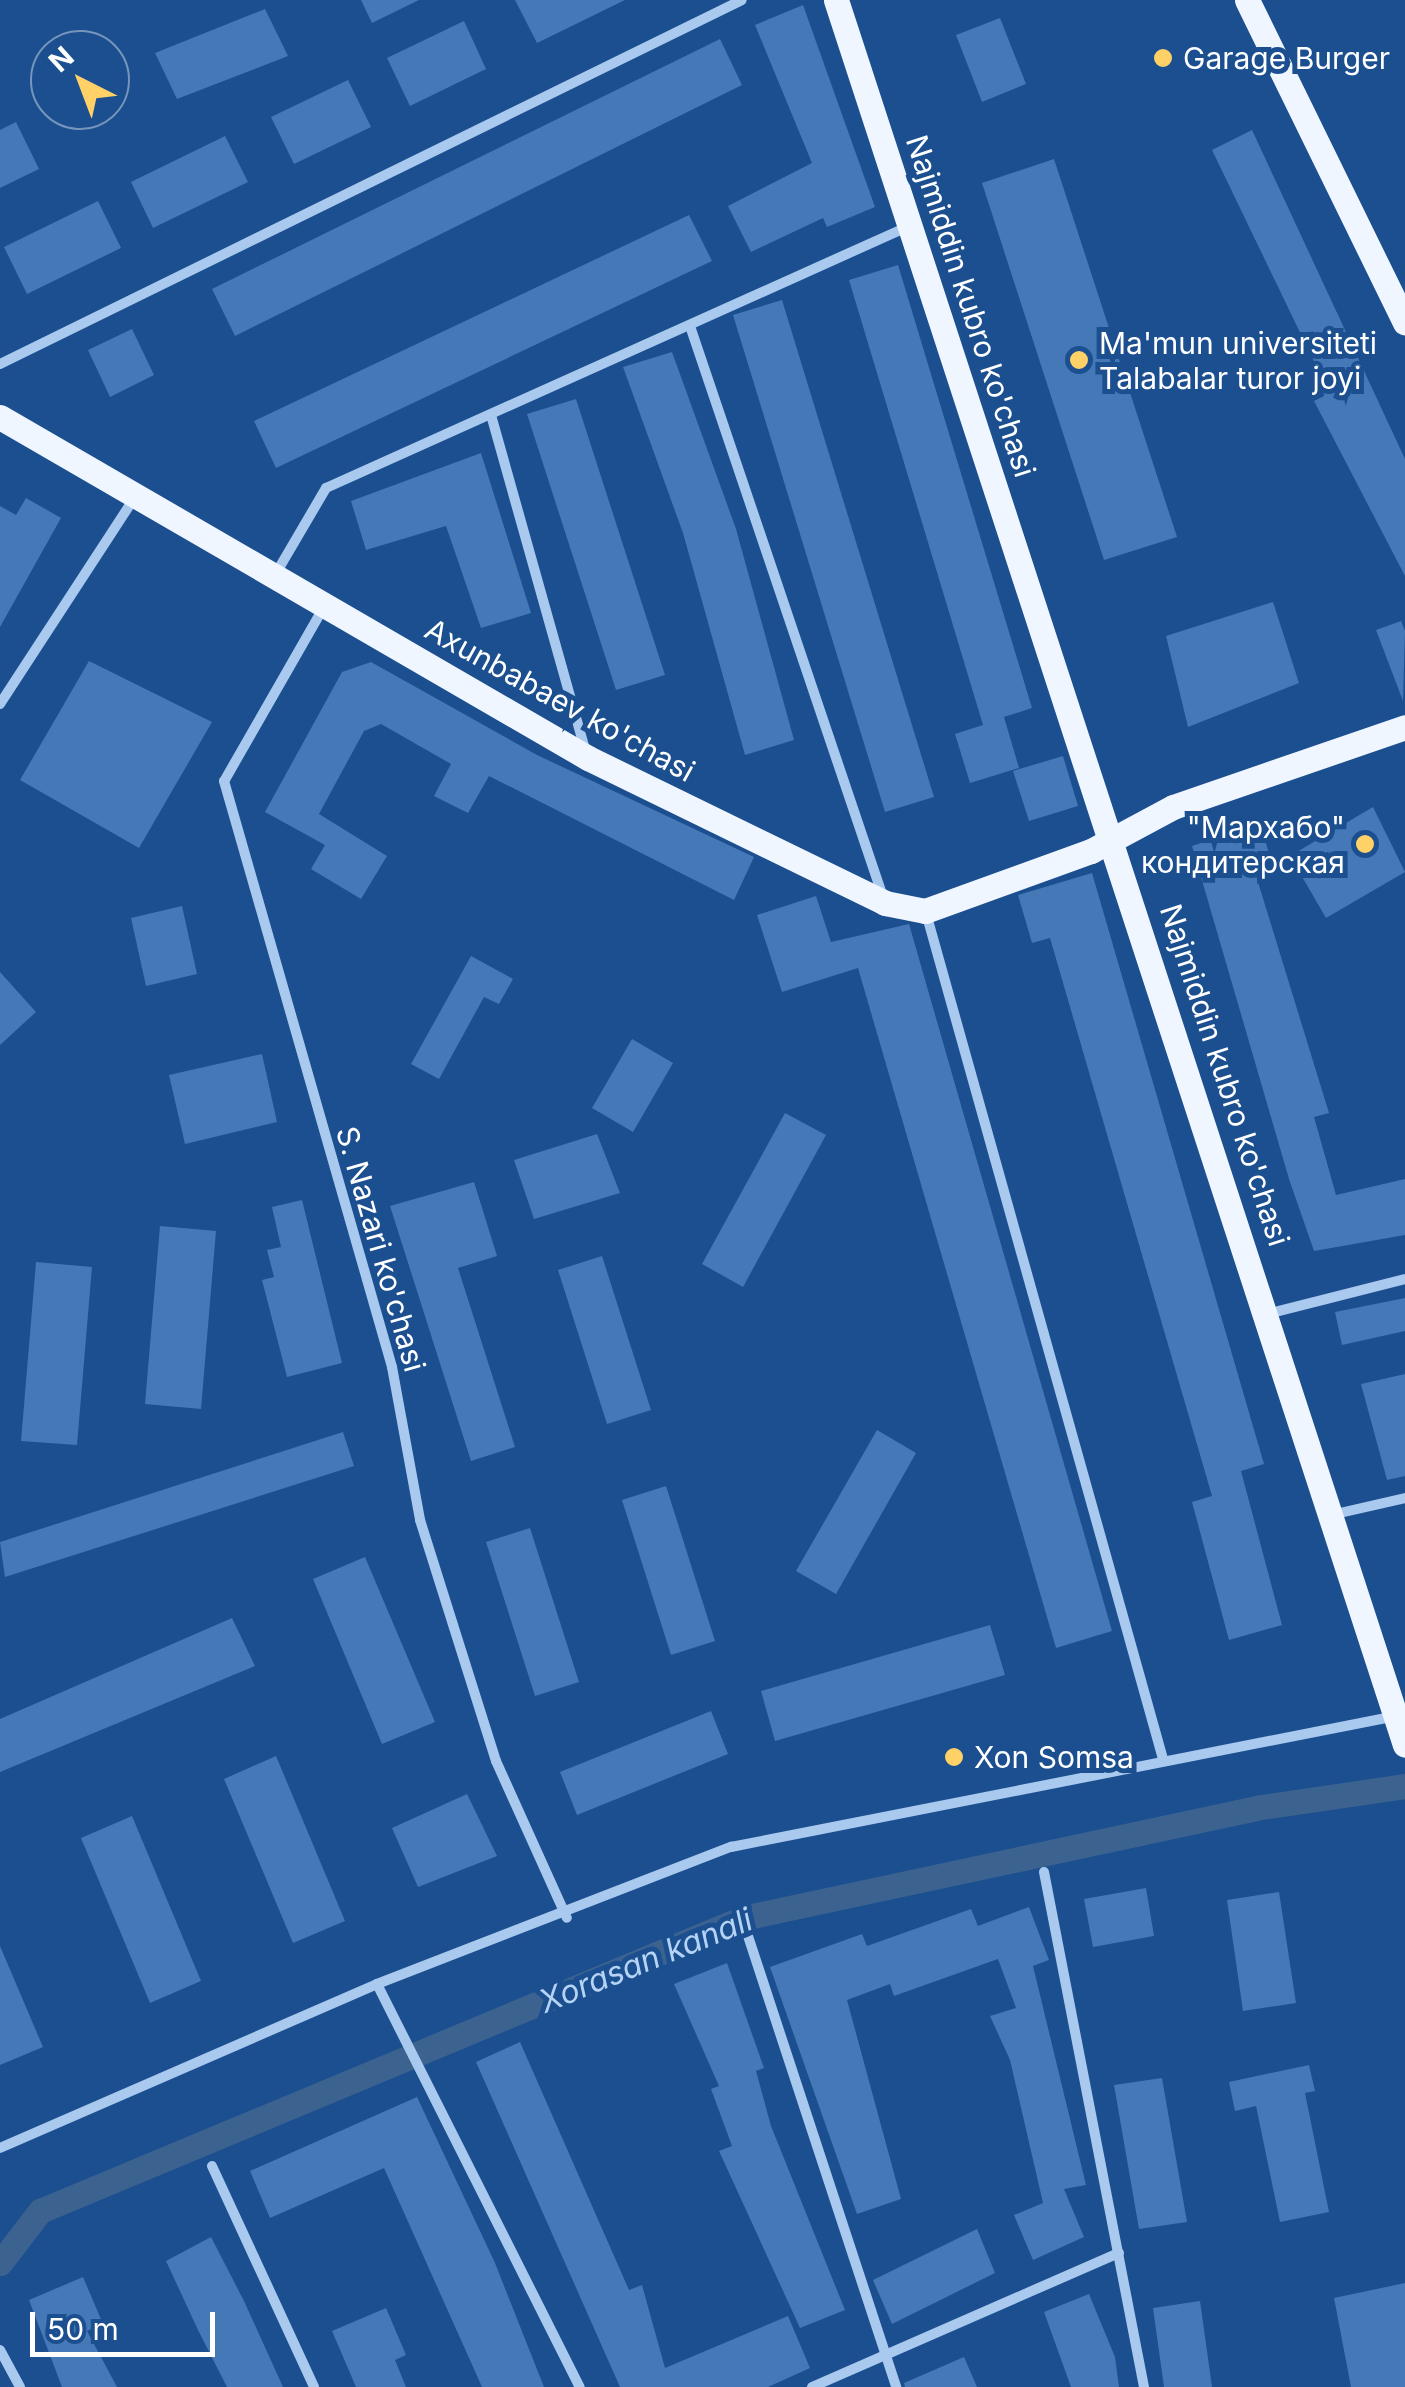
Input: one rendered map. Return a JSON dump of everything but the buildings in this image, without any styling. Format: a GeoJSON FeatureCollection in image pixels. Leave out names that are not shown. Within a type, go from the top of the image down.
{"type":"FeatureCollection","features":[{"type":"Feature","properties":{"kind":"main road","name":"Najmiddin kubro ko'chasi"},"geometry":{"type":"LineString","coordinates":[[836,0],[1115,838],[1405,1745]]}},
{"type":"Feature","properties":{"kind":"main road"},"geometry":{"type":"LineString","coordinates":[[1246,0],[1405,322]]}},
{"type":"Feature","properties":{"kind":"main road","name":"Axunbabaev ko'chasi"},"geometry":{"type":"LineString","coordinates":[[0,417],[272,580],[325,605],[588,758],[885,903],[925,911]]}},
{"type":"Feature","properties":{"kind":"main road"},"geometry":{"type":"LineString","coordinates":[[925,911],[1115,838],[1174,807],[1405,726]]}},
{"type":"Feature","properties":{"kind":"street"},"geometry":{"type":"LineString","coordinates":[[0,364],[742,0]]}},
{"type":"Feature","properties":{"kind":"street"},"geometry":{"type":"LineString","coordinates":[[272,580],[326,488],[909,226]]}},
{"type":"Feature","properties":{"kind":"street"},"geometry":{"type":"LineString","coordinates":[[690,326],[885,903]]}},
{"type":"Feature","properties":{"kind":"street"},"geometry":{"type":"LineString","coordinates":[[491,414],[588,758]]}},
{"type":"Feature","properties":{"kind":"street"},"geometry":{"type":"LineString","coordinates":[[0,704],[136,496]]}},
{"type":"Feature","properties":{"kind":"street","name":"S. Nazari ko'chasi"},"geometry":{"type":"LineString","coordinates":[[325,605],[224,781],[392,1367],[420,1520],[496,1761],[566,1918]]}},
{"type":"Feature","properties":{"kind":"street"},"geometry":{"type":"LineString","coordinates":[[925,911],[1163,1759]]}},
{"type":"Feature","properties":{"kind":"street"},"geometry":{"type":"LineString","coordinates":[[1267,1314],[1405,1279]]}},
{"type":"Feature","properties":{"kind":"street"},"geometry":{"type":"LineString","coordinates":[[1330,1516],[1405,1498]]}},
{"type":"Feature","properties":{"kind":"street"},"geometry":{"type":"LineString","coordinates":[[0,2148],[376,1984],[566,1918],[731,1848],[1163,1759],[1397,1716]]}},
{"type":"Feature","properties":{"kind":"street"},"geometry":{"type":"LineString","coordinates":[[1044,1872],[1144,2387]]}},
{"type":"Feature","properties":{"kind":"street"},"geometry":{"type":"LineString","coordinates":[[748,1936],[896,2387]]}},
{"type":"Feature","properties":{"kind":"street"},"geometry":{"type":"LineString","coordinates":[[376,1984],[580,2387]]}},
{"type":"Feature","properties":{"kind":"street"},"geometry":{"type":"LineString","coordinates":[[212,2166],[314,2387]]}},
{"type":"Feature","properties":{"kind":"street"},"geometry":{"type":"LineString","coordinates":[[812,2387],[1119,2253]]}},
{"type":"Feature","properties":{"kind":"street"},"geometry":{"type":"LineString","coordinates":[[0,2350],[20,2387]]}},
{"type":"Feature","properties":{"kind":"waterway","name":"Xorasan kanali"},"geometry":{"type":"LineString","coordinates":[[0,2263],[40,2211],[743,1918],[1261,1807],[1405,1786]]}},
{"type":"Feature","properties":{"kind":"place","name":"Garage Burger"},"geometry":{"type":"Point","coordinates":[1163,58]}},
{"type":"Feature","properties":{"kind":"place","name":"Ma'mun universiteti Talabalar turor joyi"},"geometry":{"type":"Point","coordinates":[1079,360]}},
{"type":"Feature","properties":{"kind":"place","name":"\"Мархабо\" кондитерская"},"geometry":{"type":"Point","coordinates":[1365,844]}},
{"type":"Feature","properties":{"kind":"place","name":"Xon Somsa"},"geometry":{"type":"Point","coordinates":[954,1757]}}]}
